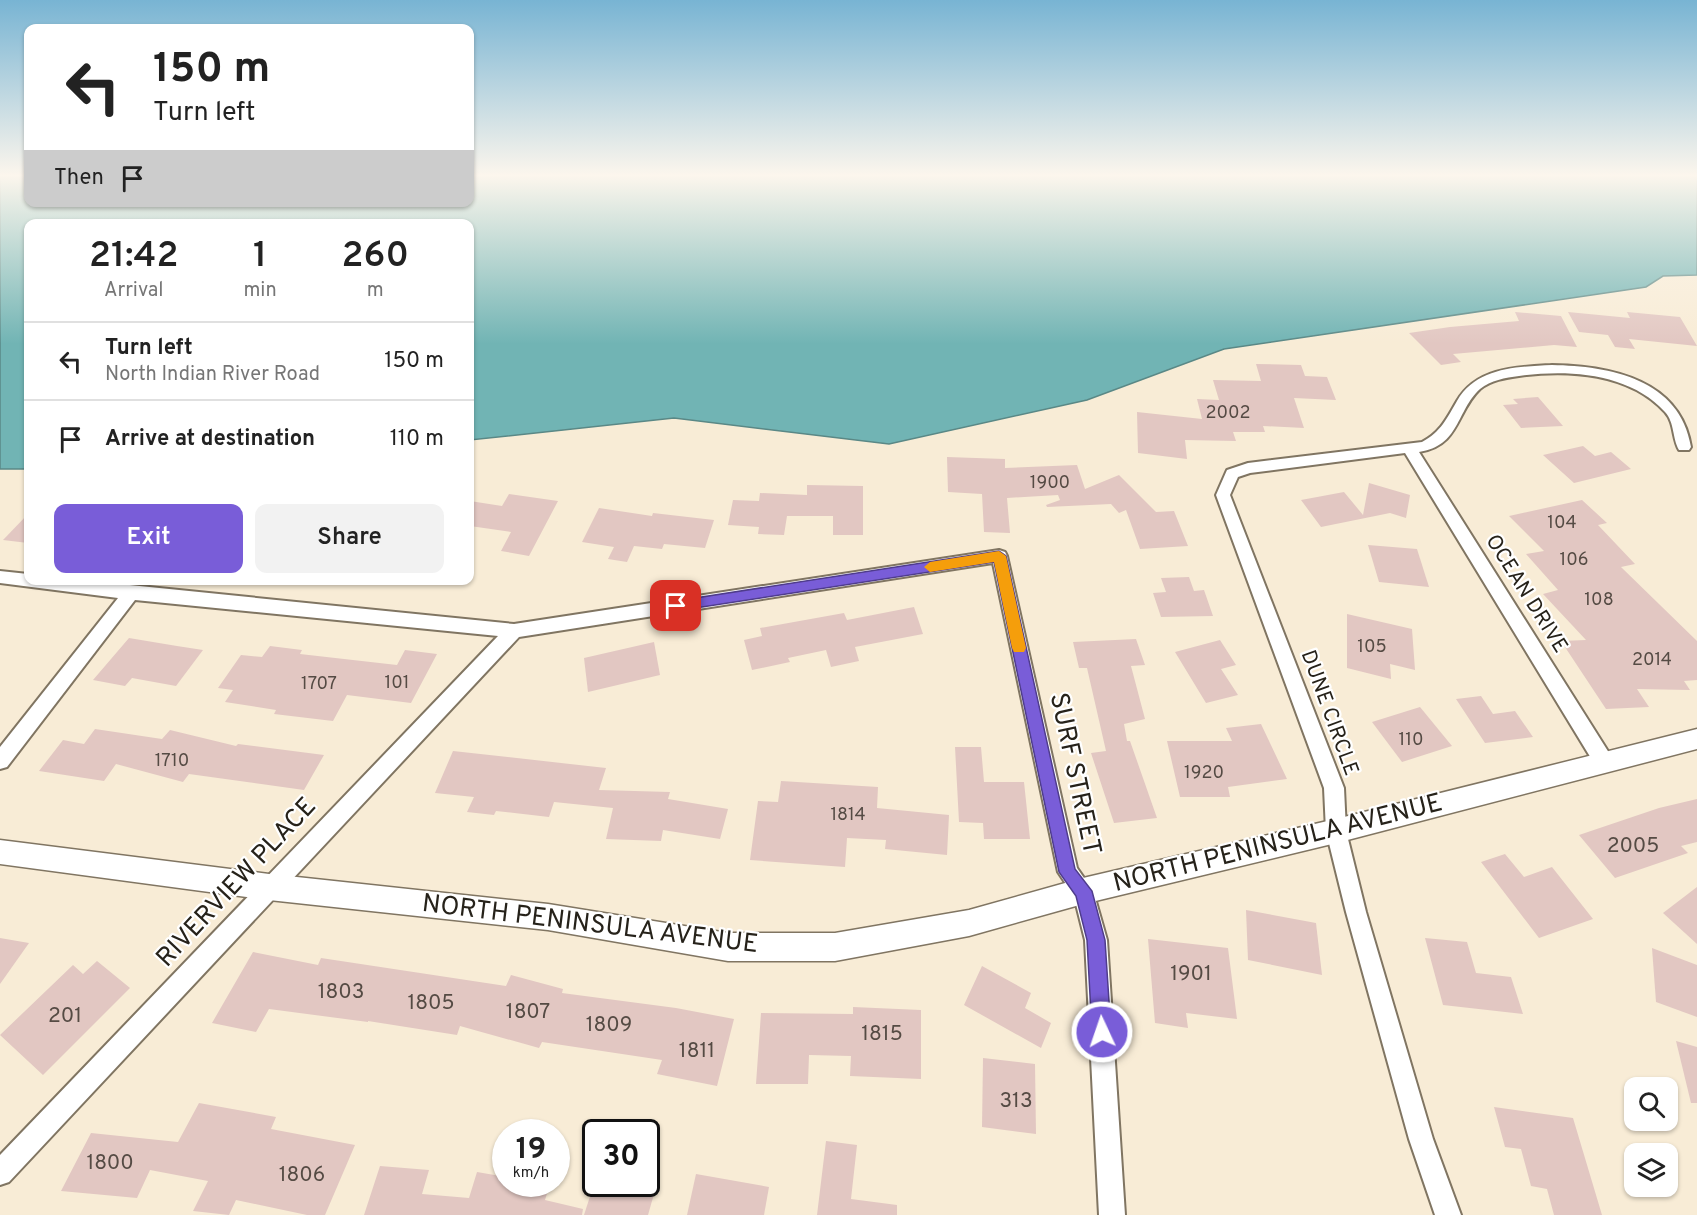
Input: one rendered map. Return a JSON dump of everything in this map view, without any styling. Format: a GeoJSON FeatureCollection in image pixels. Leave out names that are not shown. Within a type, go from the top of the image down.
{"type":"FeatureCollection","features":[{"type":"Feature","properties":{"kind":"street","name":"DUNE CIRCLE"},"geometry":{"type":"LineString","coordinates":[[1448,1215],[1421,1138],[1356,912],[1336,831],[1334,788],[1224,495],[1232,474],[1248,468],[1425,446],[1441,438],[1479,383],[1492,376],[1527,370],[1566,368],[1603,374],[1635,385],[1657,397],[1671,410],[1681,428],[1684,447]]}},
{"type":"Feature","properties":{"kind":"street","name":"OCEAN DRIVE"},"geometry":{"type":"LineString","coordinates":[[1410,449],[1604,762]]}},
{"type":"Feature","properties":{"kind":"street","name":"SURF STREET"},"geometry":{"type":"LineString","coordinates":[[514,631],[999,556],[1068,872],[1083,891],[1096,940],[1112,1215]]}},
{"type":"Feature","properties":{"kind":"street"},"geometry":{"type":"LineString","coordinates":[[0,577],[24,580]]}},
{"type":"Feature","properties":{"kind":"street"},"geometry":{"type":"LineString","coordinates":[[66,585],[514,631]]}},
{"type":"Feature","properties":{"kind":"street"},"geometry":{"type":"LineString","coordinates":[[0,761],[131,593]]}},
{"type":"Feature","properties":{"kind":"street","name":"RIVERVIEW PLACE"},"geometry":{"type":"LineString","coordinates":[[0,1173],[514,631]]}},
{"type":"Feature","properties":{"kind":"street","name":"NORTH PENINSULA AVENUE"},"geometry":{"type":"LineString","coordinates":[[0,852],[269,888],[548,917],[728,947],[835,947],[969,923],[1083,891],[1336,831],[1697,738]]}},
{"type":"Feature","properties":{"kind":"water"},"geometry":{"type":"Polygon","coordinates":[[[0,231],[24,231],[24,469],[0,469],[0,231]]]}},
{"type":"Feature","properties":{"kind":"water"},"geometry":{"type":"Polygon","coordinates":[[[474,231],[1697,231],[1697,275],[1663,276],[1646,287],[1224,349],[1087,400],[889,444],[674,418],[474,440],[474,231]]]}},
{"type":"Feature","properties":{"kind":"building"},"geometry":{"type":"Polygon","coordinates":[[[1515,312],[1561,316],[1577,347],[1554,345],[1453,354],[1461,362],[1441,365],[1409,333],[1519,321],[1515,312]]]}},
{"type":"Feature","properties":{"kind":"building"},"geometry":{"type":"Polygon","coordinates":[[[1568,312],[1630,318],[1627,312],[1680,317],[1697,346],[1629,339],[1635,349],[1615,347],[1608,335],[1579,332],[1568,312]]]}},
{"type":"Feature","properties":{"kind":"building"},"geometry":{"type":"Polygon","coordinates":[[[1256,364],[1301,365],[1305,376],[1327,377],[1336,400],[1294,398],[1304,428],[1263,426],[1265,432],[1233,432],[1236,441],[1185,440],[1187,459],[1138,453],[1137,412],[1202,419],[1197,399],[1219,400],[1213,380],[1261,381],[1256,364]]]}},
{"type":"Feature","properties":{"kind":"building"},"geometry":{"type":"Polygon","coordinates":[[[1538,397],[1563,426],[1521,428],[1503,405],[1518,404],[1513,399],[1538,397]]]}},
{"type":"Feature","properties":{"kind":"building"},"geometry":{"type":"Polygon","coordinates":[[[1583,446],[1595,456],[1611,452],[1631,469],[1574,483],[1543,455],[1583,446]]]}},
{"type":"Feature","properties":{"kind":"building"},"geometry":{"type":"Polygon","coordinates":[[[947,457],[1005,459],[1005,468],[1077,465],[1085,489],[1119,475],[1156,512],[1174,511],[1188,546],[1140,549],[1126,510],[1119,513],[1111,504],[1047,507],[1046,505],[1060,500],[1058,495],[1007,498],[1010,533],[984,532],[982,494],[948,492],[947,457]]]}},
{"type":"Feature","properties":{"kind":"building"},"geometry":{"type":"Polygon","coordinates":[[[1369,483],[1410,495],[1406,518],[1390,513],[1321,527],[1301,500],[1344,492],[1363,515],[1369,483]]]}},
{"type":"Feature","properties":{"kind":"building"},"geometry":{"type":"Polygon","coordinates":[[[807,485],[863,486],[863,535],[833,535],[833,516],[787,516],[784,535],[758,534],[759,527],[728,525],[733,500],[759,501],[760,493],[807,495],[807,485]]]}},
{"type":"Feature","properties":{"kind":"building"},"geometry":{"type":"Polygon","coordinates":[[[509,494],[558,501],[529,556],[501,551],[511,532],[474,527],[474,502],[502,506],[509,494]]]}},
{"type":"Feature","properties":{"kind":"building"},"geometry":{"type":"Polygon","coordinates":[[[1582,500],[1607,523],[1598,525],[1635,564],[1621,567],[1697,641],[1697,680],[1684,681],[1690,690],[1637,689],[1649,707],[1606,709],[1561,641],[1586,640],[1543,594],[1558,590],[1526,554],[1544,551],[1509,516],[1582,500]]]}},
{"type":"Feature","properties":{"kind":"building"},"geometry":{"type":"Polygon","coordinates":[[[599,508],[652,516],[653,513],[714,520],[705,548],[664,544],[662,549],[634,546],[627,562],[608,559],[614,547],[582,542],[599,508]]]}},
{"type":"Feature","properties":{"kind":"building"},"geometry":{"type":"Polygon","coordinates":[[[24,518],[24,543],[3,540],[24,518]]]}},
{"type":"Feature","properties":{"kind":"building"},"geometry":{"type":"Polygon","coordinates":[[[1368,545],[1417,549],[1429,587],[1379,582],[1368,545]]]}},
{"type":"Feature","properties":{"kind":"building"},"geometry":{"type":"Polygon","coordinates":[[[1189,577],[1194,591],[1204,590],[1213,616],[1161,617],[1153,593],[1166,592],[1161,578],[1189,577]]]}},
{"type":"Feature","properties":{"kind":"building"},"geometry":{"type":"Polygon","coordinates":[[[914,607],[923,634],[855,647],[859,661],[831,667],[826,650],[788,658],[790,662],[752,670],[744,640],[762,636],[760,628],[844,613],[847,620],[914,607]]]}},
{"type":"Feature","properties":{"kind":"building"},"geometry":{"type":"Polygon","coordinates":[[[1347,614],[1412,629],[1415,670],[1390,664],[1391,679],[1347,668],[1347,614]]]}},
{"type":"Feature","properties":{"kind":"building"},"geometry":{"type":"Polygon","coordinates":[[[129,638],[203,650],[176,686],[132,678],[125,686],[93,680],[129,638]]]}},
{"type":"Feature","properties":{"kind":"building"},"geometry":{"type":"Polygon","coordinates":[[[1136,639],[1145,665],[1131,666],[1145,719],[1124,724],[1127,741],[1130,741],[1157,818],[1114,823],[1091,753],[1106,751],[1087,668],[1079,668],[1073,642],[1136,639]]]}},
{"type":"Feature","properties":{"kind":"building"},"geometry":{"type":"Polygon","coordinates":[[[1220,640],[1236,665],[1221,669],[1238,695],[1206,703],[1175,652],[1220,640]]]}},
{"type":"Feature","properties":{"kind":"building"},"geometry":{"type":"Polygon","coordinates":[[[654,642],[660,675],[588,692],[584,658],[654,642]]]}},
{"type":"Feature","properties":{"kind":"building"},"geometry":{"type":"Polygon","coordinates":[[[270,646],[302,650],[300,654],[397,665],[405,650],[437,654],[411,703],[347,695],[333,721],[274,714],[276,710],[225,702],[233,690],[218,688],[241,655],[262,657],[270,646]]]}},
{"type":"Feature","properties":{"kind":"building"},"geometry":{"type":"Polygon","coordinates":[[[1481,696],[1493,714],[1515,711],[1533,737],[1485,743],[1456,699],[1481,696]]]}},
{"type":"Feature","properties":{"kind":"building"},"geometry":{"type":"Polygon","coordinates":[[[1420,707],[1452,746],[1402,762],[1372,722],[1420,707]]]}},
{"type":"Feature","properties":{"kind":"building"},"geometry":{"type":"Polygon","coordinates":[[[1261,724],[1287,779],[1228,787],[1230,797],[1180,797],[1167,741],[1232,741],[1226,728],[1261,724]]]}},
{"type":"Feature","properties":{"kind":"building"},"geometry":{"type":"Polygon","coordinates":[[[95,729],[162,739],[170,730],[236,746],[238,744],[324,755],[304,790],[189,774],[183,782],[116,764],[104,781],[39,771],[63,740],[84,744],[95,729]]]}},
{"type":"Feature","properties":{"kind":"building"},"geometry":{"type":"Polygon","coordinates":[[[955,747],[981,747],[984,782],[1024,782],[1030,839],[984,839],[983,823],[959,822],[955,747]]]}},
{"type":"Feature","properties":{"kind":"building"},"geometry":{"type":"Polygon","coordinates":[[[453,751],[606,768],[599,790],[670,792],[668,799],[728,809],[720,839],[663,830],[661,841],[606,839],[613,808],[554,802],[549,817],[496,811],[494,815],[467,812],[474,797],[435,793],[453,751]]]}},
{"type":"Feature","properties":{"kind":"building"},"geometry":{"type":"Polygon","coordinates":[[[781,781],[878,787],[877,808],[949,815],[947,855],[885,849],[886,840],[847,838],[845,867],[750,860],[758,801],[778,802],[781,781]]]}},
{"type":"Feature","properties":{"kind":"building"},"geometry":{"type":"Polygon","coordinates":[[[1697,799],[1697,842],[1681,846],[1688,853],[1615,878],[1579,835],[1659,808],[1697,799]]]}},
{"type":"Feature","properties":{"kind":"building"},"geometry":{"type":"Polygon","coordinates":[[[1505,854],[1524,877],[1552,867],[1593,919],[1539,938],[1481,862],[1505,854]]]}},
{"type":"Feature","properties":{"kind":"building"},"geometry":{"type":"Polygon","coordinates":[[[1697,887],[1697,944],[1663,913],[1697,887]]]}},
{"type":"Feature","properties":{"kind":"building"},"geometry":{"type":"Polygon","coordinates":[[[1246,910],[1316,923],[1322,975],[1248,960],[1246,910]]]}},
{"type":"Feature","properties":{"kind":"building"},"geometry":{"type":"Polygon","coordinates":[[[0,938],[29,943],[0,984],[0,938]]]}},
{"type":"Feature","properties":{"kind":"building"},"geometry":{"type":"Polygon","coordinates":[[[1425,938],[1467,942],[1476,973],[1511,977],[1523,1014],[1443,1005],[1425,938]]]}},
{"type":"Feature","properties":{"kind":"building"},"geometry":{"type":"Polygon","coordinates":[[[1148,939],[1228,948],[1237,1019],[1186,1013],[1188,1028],[1155,1023],[1148,939]]]}},
{"type":"Feature","properties":{"kind":"building"},"geometry":{"type":"Polygon","coordinates":[[[1652,948],[1697,965],[1697,1017],[1656,1002],[1652,948]]]}},
{"type":"Feature","properties":{"kind":"building"},"geometry":{"type":"Polygon","coordinates":[[[253,952],[318,965],[321,958],[506,986],[511,975],[563,989],[562,993],[676,1008],[734,1019],[717,1086],[657,1074],[662,1060],[542,1042],[539,1048],[460,1026],[457,1035],[269,1009],[256,1032],[212,1023],[253,952]]]}},
{"type":"Feature","properties":{"kind":"building"},"geometry":{"type":"Polygon","coordinates":[[[97,961],[130,988],[43,1075],[0,1035],[73,965],[83,974],[97,961]]]}},
{"type":"Feature","properties":{"kind":"building"},"geometry":{"type":"Polygon","coordinates":[[[982,966],[1031,993],[1025,1008],[1051,1023],[1041,1048],[964,1005],[982,966]]]}},
{"type":"Feature","properties":{"kind":"building"},"geometry":{"type":"Polygon","coordinates":[[[853,1007],[921,1010],[921,1079],[850,1076],[851,1056],[809,1055],[808,1084],[756,1084],[761,1013],[853,1014],[853,1007]]]}},
{"type":"Feature","properties":{"kind":"building"},"geometry":{"type":"Polygon","coordinates":[[[1676,1041],[1697,1047],[1697,1103],[1691,1103],[1676,1041]]]}},
{"type":"Feature","properties":{"kind":"building"},"geometry":{"type":"Polygon","coordinates":[[[983,1058],[1035,1064],[1036,1134],[982,1127],[983,1058]]]}},
{"type":"Feature","properties":{"kind":"building"},"geometry":{"type":"Polygon","coordinates":[[[199,1103],[276,1117],[271,1129],[355,1145],[325,1215],[307,1215],[236,1200],[229,1215],[193,1211],[208,1181],[150,1170],[137,1198],[61,1191],[91,1133],[178,1142],[199,1103]]]}},
{"type":"Feature","properties":{"kind":"building"},"geometry":{"type":"Polygon","coordinates":[[[1494,1107],[1573,1118],[1602,1215],[1554,1215],[1547,1189],[1531,1186],[1521,1149],[1505,1147],[1494,1107]]]}},
{"type":"Feature","properties":{"kind":"building"},"geometry":{"type":"Polygon","coordinates":[[[826,1141],[857,1145],[851,1199],[897,1205],[897,1215],[817,1215],[826,1141]]]}},
{"type":"Feature","properties":{"kind":"building"},"geometry":{"type":"Polygon","coordinates":[[[380,1166],[429,1170],[422,1194],[469,1198],[477,1172],[492,1175],[492,1197],[546,1197],[545,1200],[583,1209],[582,1215],[364,1215],[380,1166]]]}},
{"type":"Feature","properties":{"kind":"building"},"geometry":{"type":"Polygon","coordinates":[[[696,1174],[769,1187],[764,1215],[687,1215],[696,1174]]]}},
{"type":"Feature","properties":{"kind":"building"},"geometry":{"type":"Polygon","coordinates":[[[590,1197],[653,1197],[648,1215],[584,1215],[590,1197]]]}},
{"type":"Feature","properties":{"kind":"slow traffic"},"geometry":{"type":"LineString","coordinates":[[930,567],[999,556],[1019,648]]}},
{"type":"Feature","properties":{"kind":"route"},"geometry":{"type":"LineString","coordinates":[[676,606],[999,556],[1068,872],[1083,891],[1096,940],[1102,1032]]}}]}
